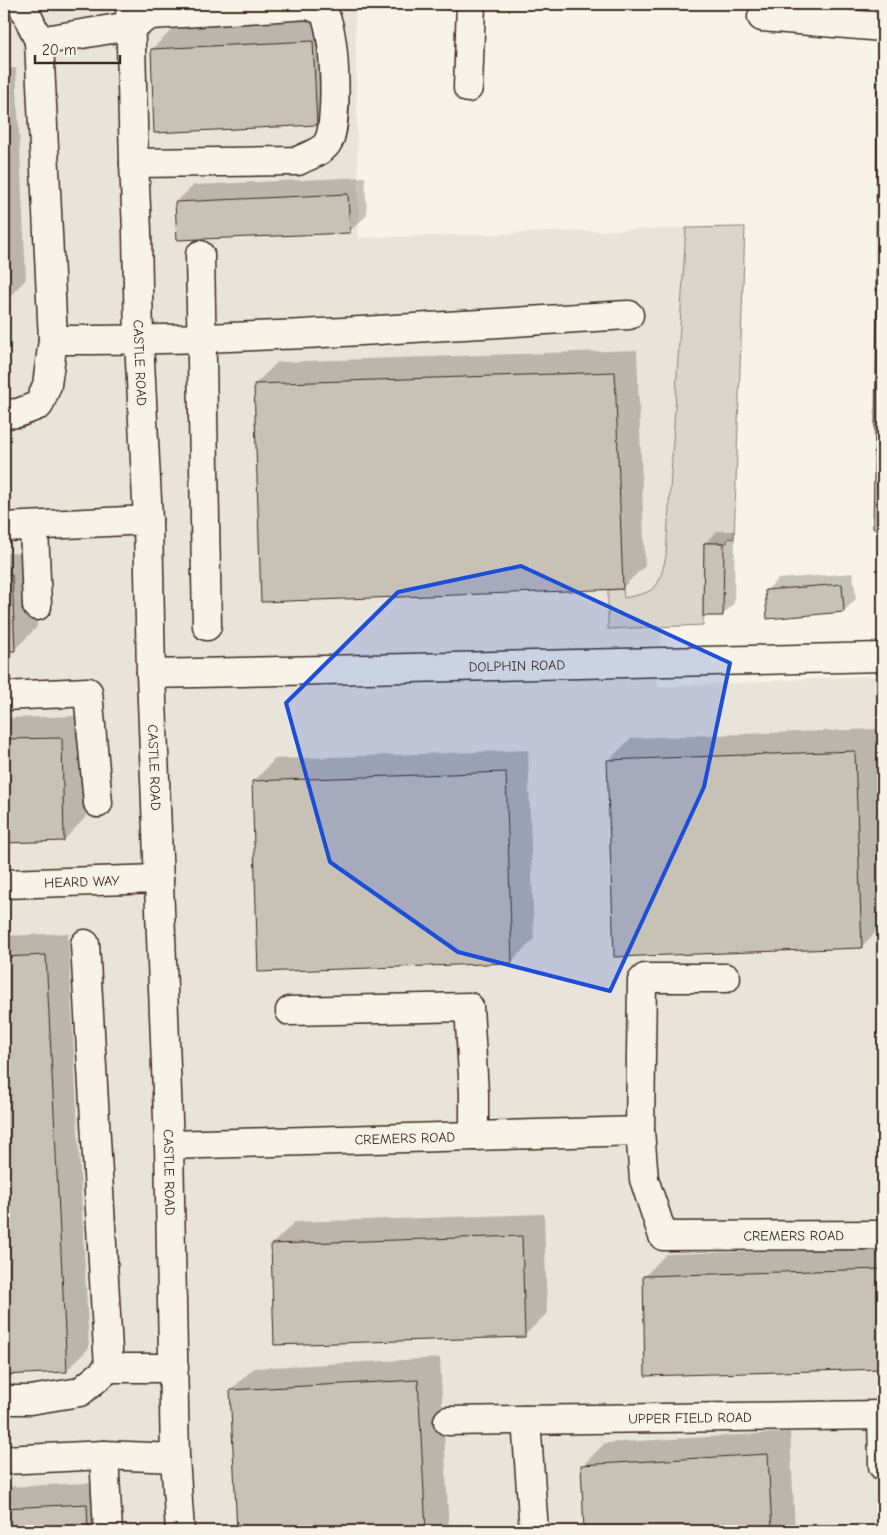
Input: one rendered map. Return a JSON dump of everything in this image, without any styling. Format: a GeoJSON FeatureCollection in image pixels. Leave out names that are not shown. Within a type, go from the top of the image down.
{"type":"FeatureCollection","features":[{"type":"Feature","properties":{"kind":"street"},"geometry":{"type":"LineString","coordinates":[[4,414],[18,413],[39,405],[47,385],[54,340],[39,41],[22,4]]}},
{"type":"Feature","properties":{"kind":"street"},"geometry":{"type":"LineString","coordinates":[[468,88],[471,4]]}},
{"type":"Feature","properties":{"kind":"street"},"geometry":{"type":"LineString","coordinates":[[39,41],[130,15],[309,5],[322,11],[327,19],[332,45],[335,106],[334,124],[329,142],[317,152],[298,161],[134,163]]}},
{"type":"Feature","properties":{"kind":"street","name":"CASTLE ROAD"},"geometry":{"type":"LineString","coordinates":[[130,15],[138,231],[139,341],[148,520],[151,674],[169,1145],[176,1458],[180,1531]]}},
{"type":"Feature","properties":{"kind":"street"},"geometry":{"type":"LineString","coordinates":[[762,17],[883,27]]}},
{"type":"Feature","properties":{"kind":"street"},"geometry":{"type":"LineString","coordinates":[[200,255],[207,626]]}},
{"type":"Feature","properties":{"kind":"street"},"geometry":{"type":"LineString","coordinates":[[54,340],[139,341],[306,334],[629,315]]}},
{"type":"Feature","properties":{"kind":"street"},"geometry":{"type":"LineString","coordinates":[[4,528],[148,520]]}},
{"type":"Feature","properties":{"kind":"street"},"geometry":{"type":"LineString","coordinates":[[34,527],[37,606]]}},
{"type":"Feature","properties":{"kind":"street","name":"DOLPHIN ROAD"},"geometry":{"type":"LineString","coordinates":[[151,674],[883,656]]}},
{"type":"Feature","properties":{"kind":"street"},"geometry":{"type":"LineString","coordinates":[[4,696],[88,692],[98,803]]}},
{"type":"Feature","properties":{"kind":"street","name":"HEARD WAY"},"geometry":{"type":"LineString","coordinates":[[4,884],[159,879]]}},
{"type":"Feature","properties":{"kind":"street"},"geometry":{"type":"LineString","coordinates":[[85,944],[109,1368]]}},
{"type":"Feature","properties":{"kind":"street","name":"CREMERS ROAD"},"geometry":{"type":"LineString","coordinates":[[726,978],[643,979],[640,1131],[644,1179],[662,1236],[883,1235]]}},
{"type":"Feature","properties":{"kind":"street"},"geometry":{"type":"LineString","coordinates":[[290,1011],[469,1007],[474,1093],[474,1136]]}},
{"type":"Feature","properties":{"kind":"street","name":"CREMERS ROAD"},"geometry":{"type":"LineString","coordinates":[[169,1145],[640,1131]]}},
{"type":"Feature","properties":{"kind":"street"},"geometry":{"type":"LineString","coordinates":[[4,1400],[30,1400],[80,1392],[109,1368],[174,1368]]}},
{"type":"Feature","properties":{"kind":"street","name":"UPPER FIELD ROAD"},"geometry":{"type":"LineString","coordinates":[[448,1421],[882,1415],[883,1466]]}},
{"type":"Feature","properties":{"kind":"street"},"geometry":{"type":"LineString","coordinates":[[526,1420],[534,1531]]}},
{"type":"Feature","properties":{"kind":"street"},"geometry":{"type":"LineString","coordinates":[[4,1460],[104,1455],[176,1458]]}},
{"type":"Feature","properties":{"kind":"street"},"geometry":{"type":"LineString","coordinates":[[104,1455],[108,1531]]}},
{"type":"Feature","properties":{"kind":"highlighted area"},"geometry":{"type":"Polygon","coordinates":[[[521,566],[730,663],[704,787],[610,991],[458,952],[330,862],[286,703],[398,592],[521,566]]]}},
{"type":"Feature","properties":{"kind":"shaded area"},"geometry":{"type":"Polygon","coordinates":[[[4,4],[355,4],[359,238],[686,228],[658,687],[883,675],[883,1531],[4,1531],[4,4]]]}},
{"type":"Feature","properties":{"kind":"shaded area"},"geometry":{"type":"Polygon","coordinates":[[[745,227],[734,539],[728,538],[727,543],[704,543],[703,625],[608,629],[608,590],[623,589],[624,598],[650,591],[655,587],[661,576],[666,556],[686,228],[745,227]]]}},
{"type":"Feature","properties":{"kind":"building"},"geometry":{"type":"Polygon","coordinates":[[[313,41],[317,125],[154,133],[151,49],[313,41]]]}},
{"type":"Feature","properties":{"kind":"building"},"geometry":{"type":"Polygon","coordinates":[[[877,82],[883,82],[883,291],[876,291],[877,82]]]}},
{"type":"Feature","properties":{"kind":"building"},"geometry":{"type":"Polygon","coordinates":[[[4,184],[9,298],[4,298],[4,184]]]}},
{"type":"Feature","properties":{"kind":"building"},"geometry":{"type":"Polygon","coordinates":[[[348,194],[350,233],[177,240],[175,202],[348,194]]]}},
{"type":"Feature","properties":{"kind":"building"},"geometry":{"type":"Polygon","coordinates":[[[877,310],[883,310],[883,528],[873,528],[877,310]]]}},
{"type":"Feature","properties":{"kind":"building"},"geometry":{"type":"Polygon","coordinates":[[[615,372],[623,589],[261,602],[254,384],[615,372]]]}},
{"type":"Feature","properties":{"kind":"building"},"geometry":{"type":"Polygon","coordinates":[[[704,543],[724,543],[723,616],[703,616],[704,543]]]}},
{"type":"Feature","properties":{"kind":"building"},"geometry":{"type":"Polygon","coordinates":[[[4,575],[12,575],[15,651],[4,651],[4,575]]]}},
{"type":"Feature","properties":{"kind":"building"},"geometry":{"type":"Polygon","coordinates":[[[842,584],[844,612],[767,619],[765,590],[842,584]]]}},
{"type":"Feature","properties":{"kind":"building"},"geometry":{"type":"Polygon","coordinates":[[[62,738],[64,841],[4,843],[4,739],[62,738]]]}},
{"type":"Feature","properties":{"kind":"building"},"geometry":{"type":"Polygon","coordinates":[[[855,751],[862,948],[614,957],[607,760],[855,751]]]}},
{"type":"Feature","properties":{"kind":"building"},"geometry":{"type":"Polygon","coordinates":[[[506,772],[512,963],[258,972],[252,781],[506,772]]]}},
{"type":"Feature","properties":{"kind":"building"},"geometry":{"type":"Polygon","coordinates":[[[46,955],[67,1372],[4,1375],[4,957],[46,955]]]}},
{"type":"Feature","properties":{"kind":"building"},"geometry":{"type":"Polygon","coordinates":[[[522,1236],[525,1337],[274,1345],[271,1244],[522,1236]]]}},
{"type":"Feature","properties":{"kind":"building"},"geometry":{"type":"Polygon","coordinates":[[[883,1269],[883,1369],[645,1376],[643,1276],[883,1269]]]}},
{"type":"Feature","properties":{"kind":"building"},"geometry":{"type":"Polygon","coordinates":[[[418,1380],[426,1531],[237,1531],[230,1390],[418,1380]]]}},
{"type":"Feature","properties":{"kind":"building"},"geometry":{"type":"Polygon","coordinates":[[[768,1454],[772,1531],[584,1531],[581,1465],[768,1454]]]}},
{"type":"Feature","properties":{"kind":"building"},"geometry":{"type":"Polygon","coordinates":[[[87,1504],[88,1531],[4,1531],[4,1508],[87,1504]]]}}]}
